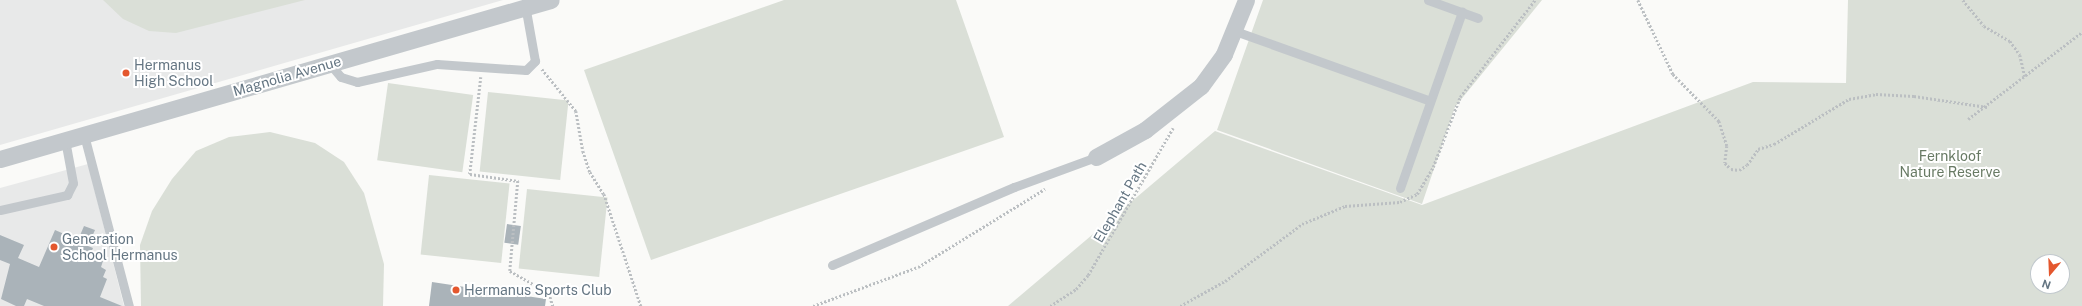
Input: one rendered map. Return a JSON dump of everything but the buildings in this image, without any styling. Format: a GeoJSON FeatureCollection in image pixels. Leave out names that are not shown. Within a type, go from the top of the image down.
{"type":"FeatureCollection","features":[{"type":"Feature","properties":{"kind":"street","name":"Magnolia Avenue"},"geometry":{"type":"LineString","coordinates":[[0,159],[330,64],[525,4],[551,0]]}},
{"type":"Feature","properties":{"kind":"street"},"geometry":{"type":"LineString","coordinates":[[1096,157],[1145,130],[1191,95],[1217,65],[1235,31],[1246,0]]}},
{"type":"Feature","properties":{"kind":"lane"},"geometry":{"type":"LineString","coordinates":[[1428,0],[1478,18]]}},
{"type":"Feature","properties":{"kind":"lane"},"geometry":{"type":"LineString","coordinates":[[330,64],[341,77],[357,82],[437,64],[482,65],[522,71],[535,61],[525,4]]}},
{"type":"Feature","properties":{"kind":"lane"},"geometry":{"type":"LineString","coordinates":[[1400,188],[1462,12]]}},
{"type":"Feature","properties":{"kind":"lane"},"geometry":{"type":"LineString","coordinates":[[1235,31],[1430,101]]}},
{"type":"Feature","properties":{"kind":"lane"},"geometry":{"type":"LineString","coordinates":[[84,134],[129,306]]}},
{"type":"Feature","properties":{"kind":"lane"},"geometry":{"type":"LineString","coordinates":[[0,210],[67,195],[73,183],[65,140]]}},
{"type":"Feature","properties":{"kind":"lane"},"geometry":{"type":"LineString","coordinates":[[832,265],[1014,187],[1096,157]]}},
{"type":"Feature","properties":{"kind":"path"},"geometry":{"type":"LineString","coordinates":[[1180,306],[1225,281],[1302,224],[1345,206],[1400,202],[1418,194],[1433,167],[1460,97],[1535,0]]}},
{"type":"Feature","properties":{"kind":"path"},"geometry":{"type":"LineString","coordinates":[[1638,0],[1673,74],[1719,121],[1727,146],[1725,163],[1731,169],[1743,168],[1758,149],[1774,144],[1849,99],[1876,94],[1914,96],[1987,107]]}},
{"type":"Feature","properties":{"kind":"path"},"geometry":{"type":"LineString","coordinates":[[1963,0],[1984,26],[2010,40],[2020,55],[2025,76]]}},
{"type":"Feature","properties":{"kind":"path"},"geometry":{"type":"LineString","coordinates":[[1968,119],[1987,107],[2082,32]]}},
{"type":"Feature","properties":{"kind":"path"},"geometry":{"type":"LineString","coordinates":[[535,61],[576,111],[583,151],[590,172],[604,194],[641,306]]}},
{"type":"Feature","properties":{"kind":"path"},"geometry":{"type":"LineString","coordinates":[[482,65],[470,174],[518,181],[510,271],[549,293],[553,306]]}},
{"type":"Feature","properties":{"kind":"path","name":"Elephant Path"},"geometry":{"type":"LineString","coordinates":[[1050,306],[1076,289],[1088,275],[1177,122]]}},
{"type":"Feature","properties":{"kind":"path"},"geometry":{"type":"LineString","coordinates":[[813,306],[918,267],[1050,186]]}},
{"type":"Feature","properties":{"kind":"shaded area","name":"Hermanus High School"},"geometry":{"type":"Polygon","coordinates":[[[0,0],[503,0],[0,145],[0,0]]]}},
{"type":"Feature","properties":{"kind":"shaded area","name":"Generation School Hermanus"},"geometry":{"type":"Polygon","coordinates":[[[88,164],[124,306],[0,306],[0,188],[88,164]]]}},
{"type":"Feature","properties":{"kind":"green space"},"geometry":{"type":"Polygon","coordinates":[[[103,0],[305,0],[176,33],[149,31],[123,19],[103,0]]]}},
{"type":"Feature","properties":{"kind":"green space"},"geometry":{"type":"Polygon","coordinates":[[[784,0],[956,0],[1004,137],[651,260],[584,70],[784,0]]]}},
{"type":"Feature","properties":{"kind":"green space"},"geometry":{"type":"Polygon","coordinates":[[[1263,0],[1542,0],[1455,107],[1422,204],[1217,130],[1263,0]]]}},
{"type":"Feature","properties":{"kind":"green space","name":"Fernkloof Nature Reserve"},"geometry":{"type":"Polygon","coordinates":[[[1848,0],[2082,0],[2082,306],[1008,306],[1215,131],[1422,205],[1753,82],[1846,83],[1848,0]]]}},
{"type":"Feature","properties":{"kind":"green space"},"geometry":{"type":"Polygon","coordinates":[[[388,83],[473,95],[462,172],[377,160],[388,83]]]}},
{"type":"Feature","properties":{"kind":"green space"},"geometry":{"type":"Polygon","coordinates":[[[488,92],[569,100],[560,180],[480,172],[488,92]]]}},
{"type":"Feature","properties":{"kind":"green space"},"geometry":{"type":"Polygon","coordinates":[[[270,132],[315,143],[344,162],[364,193],[384,264],[383,306],[141,306],[140,245],[152,211],[172,179],[196,151],[229,137],[270,132]]]}},
{"type":"Feature","properties":{"kind":"green space"},"geometry":{"type":"Polygon","coordinates":[[[429,175],[510,183],[501,263],[421,255],[429,175]]]}},
{"type":"Feature","properties":{"kind":"green space"},"geometry":{"type":"Polygon","coordinates":[[[527,189],[608,197],[599,277],[519,269],[527,189]]]}},
{"type":"Feature","properties":{"kind":"place","name":"Hermanus High School"},"geometry":{"type":"Point","coordinates":[126,73]}},
{"type":"Feature","properties":{"kind":"place","name":"Generation School Hermanus"},"geometry":{"type":"Point","coordinates":[54,247]}},
{"type":"Feature","properties":{"kind":"place","name":"Hermanus Sports Club"},"geometry":{"type":"Point","coordinates":[456,290]}}]}
